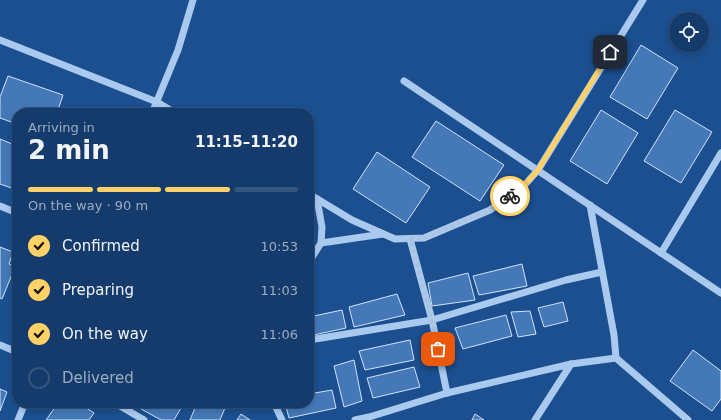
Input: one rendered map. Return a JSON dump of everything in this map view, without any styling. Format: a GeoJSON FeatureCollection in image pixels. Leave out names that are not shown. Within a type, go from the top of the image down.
{"type":"FeatureCollection","features":[{"type":"Feature","properties":{"kind":"street"},"geometry":{"type":"LineString","coordinates":[[154,108],[178,50],[193,0]]}},
{"type":"Feature","properties":{"kind":"street"},"geometry":{"type":"LineString","coordinates":[[314,197],[352,220],[395,239],[424,238],[490,210],[522,188],[538,170],[643,0]]}},
{"type":"Feature","properties":{"kind":"street"},"geometry":{"type":"LineString","coordinates":[[0,40],[157,102],[167,108]]}},
{"type":"Feature","properties":{"kind":"street"},"geometry":{"type":"LineString","coordinates":[[404,81],[721,293]]}},
{"type":"Feature","properties":{"kind":"street"},"geometry":{"type":"LineString","coordinates":[[661,253],[721,153]]}},
{"type":"Feature","properties":{"kind":"street"},"geometry":{"type":"LineString","coordinates":[[314,254],[321,243],[322,227],[317,199]]}},
{"type":"Feature","properties":{"kind":"street"},"geometry":{"type":"LineString","coordinates":[[590,205],[614,335],[616,358],[688,420]]}},
{"type":"Feature","properties":{"kind":"street"},"geometry":{"type":"LineString","coordinates":[[0,206],[12,211]]}},
{"type":"Feature","properties":{"kind":"street"},"geometry":{"type":"LineString","coordinates":[[321,243],[384,234]]}},
{"type":"Feature","properties":{"kind":"street"},"geometry":{"type":"LineString","coordinates":[[410,239],[432,320],[447,393]]}},
{"type":"Feature","properties":{"kind":"street"},"geometry":{"type":"LineString","coordinates":[[314,339],[432,320],[566,280],[602,272]]}},
{"type":"Feature","properties":{"kind":"street"},"geometry":{"type":"LineString","coordinates":[[0,345],[12,350]]}},
{"type":"Feature","properties":{"kind":"street"},"geometry":{"type":"LineString","coordinates":[[356,420],[368,419],[447,393],[572,364],[616,358]]}},
{"type":"Feature","properties":{"kind":"street"},"geometry":{"type":"LineString","coordinates":[[535,420],[572,364]]}},
{"type":"Feature","properties":{"kind":"street"},"geometry":{"type":"LineString","coordinates":[[18,420],[23,408]]}},
{"type":"Feature","properties":{"kind":"street"},"geometry":{"type":"LineString","coordinates":[[124,408],[144,420]]}},
{"type":"Feature","properties":{"kind":"street"},"geometry":{"type":"LineString","coordinates":[[276,408],[282,420]]}},
{"type":"Feature","properties":{"kind":"building"},"geometry":{"type":"Polygon","coordinates":[[[641,45],[678,68],[647,119],[610,97],[641,45]]]}},
{"type":"Feature","properties":{"kind":"building"},"geometry":{"type":"Polygon","coordinates":[[[8,76],[63,95],[59,108],[12,108],[12,122],[0,118],[0,97],[8,76]]]}},
{"type":"Feature","properties":{"kind":"building"},"geometry":{"type":"Polygon","coordinates":[[[601,110],[638,133],[607,184],[570,161],[601,110]]]}},
{"type":"Feature","properties":{"kind":"building"},"geometry":{"type":"Polygon","coordinates":[[[675,110],[712,132],[681,183],[644,161],[675,110]]]}},
{"type":"Feature","properties":{"kind":"building"},"geometry":{"type":"Polygon","coordinates":[[[436,121],[504,165],[480,201],[412,157],[436,121]]]}},
{"type":"Feature","properties":{"kind":"building"},"geometry":{"type":"Polygon","coordinates":[[[0,139],[12,144],[12,188],[0,184],[0,139]]]}},
{"type":"Feature","properties":{"kind":"building"},"geometry":{"type":"Polygon","coordinates":[[[377,152],[430,187],[406,223],[353,189],[377,152]]]}},
{"type":"Feature","properties":{"kind":"building"},"geometry":{"type":"Polygon","coordinates":[[[0,247],[12,252],[9,264],[12,266],[12,274],[2,299],[0,298],[0,247]]]}},
{"type":"Feature","properties":{"kind":"building"},"geometry":{"type":"Polygon","coordinates":[[[522,264],[527,286],[479,295],[473,276],[522,264]]]}},
{"type":"Feature","properties":{"kind":"building"},"geometry":{"type":"Polygon","coordinates":[[[468,273],[475,300],[432,306],[428,283],[468,273]]]}},
{"type":"Feature","properties":{"kind":"building"},"geometry":{"type":"Polygon","coordinates":[[[397,294],[405,315],[354,327],[349,307],[397,294]]]}},
{"type":"Feature","properties":{"kind":"building"},"geometry":{"type":"Polygon","coordinates":[[[563,302],[568,321],[544,327],[538,308],[563,302]]]}},
{"type":"Feature","properties":{"kind":"building"},"geometry":{"type":"Polygon","coordinates":[[[342,310],[346,328],[314,335],[314,316],[342,310]]]}},
{"type":"Feature","properties":{"kind":"building"},"geometry":{"type":"Polygon","coordinates":[[[530,311],[536,334],[518,337],[511,312],[530,311]]]}},
{"type":"Feature","properties":{"kind":"building"},"geometry":{"type":"Polygon","coordinates":[[[506,315],[512,336],[463,349],[455,328],[506,315]]]}},
{"type":"Feature","properties":{"kind":"building"},"geometry":{"type":"Polygon","coordinates":[[[410,340],[414,360],[365,370],[359,351],[410,340]]]}},
{"type":"Feature","properties":{"kind":"building"},"geometry":{"type":"Polygon","coordinates":[[[693,350],[721,371],[721,399],[712,411],[670,381],[693,350]]]}},
{"type":"Feature","properties":{"kind":"building"},"geometry":{"type":"Polygon","coordinates":[[[354,360],[362,401],[344,407],[334,366],[354,360]]]}},
{"type":"Feature","properties":{"kind":"building"},"geometry":{"type":"Polygon","coordinates":[[[414,367],[420,387],[373,398],[367,378],[414,367]]]}},
{"type":"Feature","properties":{"kind":"building"},"geometry":{"type":"Polygon","coordinates":[[[0,389],[7,392],[0,411],[0,389]]]}},
{"type":"Feature","properties":{"kind":"building"},"geometry":{"type":"Polygon","coordinates":[[[332,390],[336,408],[289,418],[286,408],[314,408],[314,393],[332,390]]]}},
{"type":"Feature","properties":{"kind":"building"},"geometry":{"type":"Polygon","coordinates":[[[54,408],[86,408],[94,413],[89,420],[46,420],[54,408]]]}},
{"type":"Feature","properties":{"kind":"building"},"geometry":{"type":"Polygon","coordinates":[[[139,408],[181,408],[174,420],[161,420],[139,408]]]}},
{"type":"Feature","properties":{"kind":"building"},"geometry":{"type":"Polygon","coordinates":[[[195,408],[225,408],[220,420],[190,420],[195,408]]]}},
{"type":"Feature","properties":{"kind":"building"},"geometry":{"type":"Polygon","coordinates":[[[241,414],[250,420],[237,420],[241,414]]]}},
{"type":"Feature","properties":{"kind":"building"},"geometry":{"type":"Polygon","coordinates":[[[475,414],[484,420],[472,420],[475,414]]]}},
{"type":"Feature","properties":{"kind":"way so far"},"geometry":{"type":"LineString","coordinates":[[438,349],[432,320],[410,239],[424,238],[490,210],[510,196]]}},
{"type":"Feature","properties":{"kind":"route"},"geometry":{"type":"LineString","coordinates":[[510,196],[522,188],[538,170],[610,52]]}}]}
